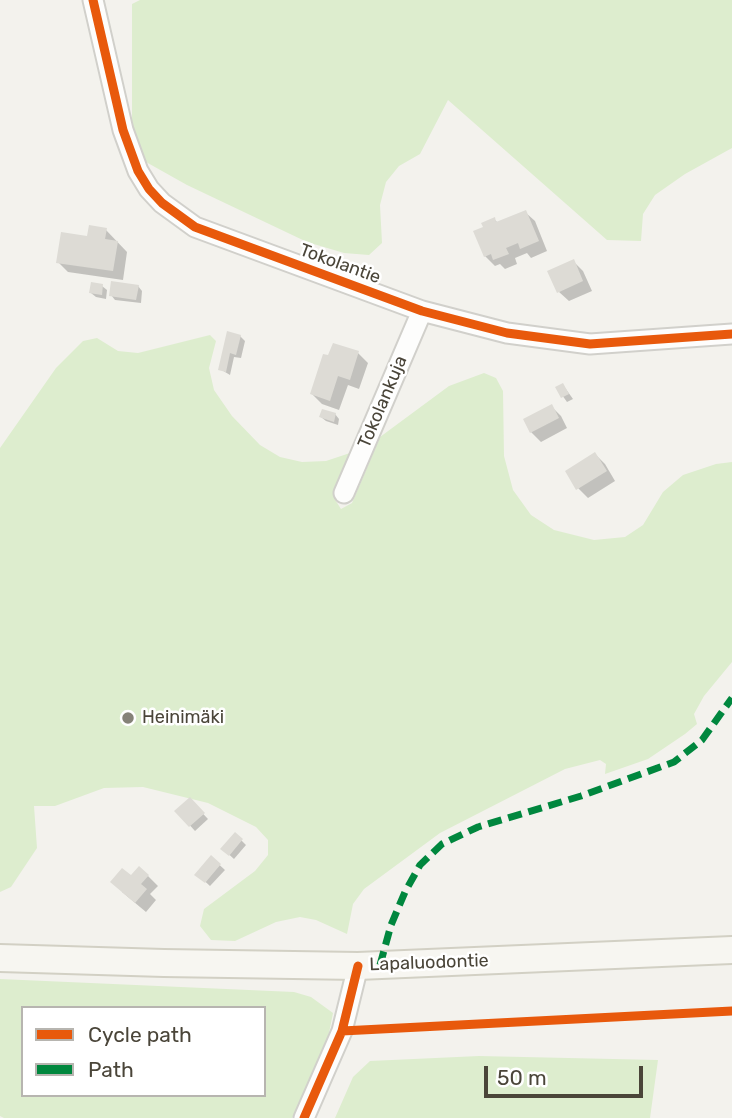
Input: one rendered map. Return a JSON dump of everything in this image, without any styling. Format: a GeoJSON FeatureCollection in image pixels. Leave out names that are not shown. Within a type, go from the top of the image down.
{"type":"FeatureCollection","features":[{"type":"Feature","properties":{"kind":"main road","name":"Lapaluodontie"},"geometry":{"type":"LineString","coordinates":[[0,958],[164,964],[358,966],[732,950]]}},
{"type":"Feature","properties":{"kind":"street","name":"Tokolantie"},"geometry":{"type":"LineString","coordinates":[[93,0],[130,152],[149,189],[162,203],[195,227],[422,310],[507,333],[569,343],[732,334]]}},
{"type":"Feature","properties":{"kind":"street","name":"Tokolankuja"},"geometry":{"type":"LineString","coordinates":[[344,493],[422,310]]}},
{"type":"Feature","properties":{"kind":"street"},"geometry":{"type":"LineString","coordinates":[[304,1118],[342,1031],[358,966]]}},
{"type":"Feature","properties":{"kind":"green space"},"geometry":{"type":"Polygon","coordinates":[[[140,0],[732,0],[732,148],[685,174],[655,195],[643,214],[641,241],[607,240],[448,100],[420,154],[399,166],[386,182],[380,205],[382,243],[369,255],[344,253],[307,242],[187,185],[146,162],[132,127],[132,4],[140,0]]]}},
{"type":"Feature","properties":{"kind":"green space"},"geometry":{"type":"Polygon","coordinates":[[[210,335],[216,341],[209,368],[214,390],[232,416],[260,445],[280,457],[302,462],[326,461],[353,452],[334,498],[341,509],[352,503],[380,437],[449,386],[484,373],[496,378],[503,391],[504,456],[513,490],[531,515],[554,530],[594,540],[625,537],[643,525],[663,492],[683,475],[716,464],[732,462],[732,662],[704,696],[694,714],[697,724],[648,759],[605,774],[606,764],[600,760],[565,769],[440,833],[364,889],[353,904],[347,934],[316,920],[300,917],[276,922],[235,941],[211,940],[200,926],[204,909],[255,871],[268,855],[268,840],[256,827],[208,803],[143,787],[104,788],[55,806],[34,806],[37,848],[11,887],[0,892],[0,448],[56,368],[83,341],[97,338],[118,351],[138,353],[210,335]]]}},
{"type":"Feature","properties":{"kind":"green space"},"geometry":{"type":"Polygon","coordinates":[[[0,979],[294,992],[311,997],[333,1013],[323,1063],[292,1118],[0,1116],[0,979]]]}},
{"type":"Feature","properties":{"kind":"green space"},"geometry":{"type":"Polygon","coordinates":[[[479,1056],[658,1060],[650,1118],[335,1118],[353,1077],[370,1061],[479,1056]]]}},
{"type":"Feature","properties":{"kind":"building"},"geometry":{"type":"Polygon","coordinates":[[[526,210],[539,241],[520,249],[518,243],[506,248],[509,254],[493,260],[491,254],[484,257],[473,231],[483,227],[481,223],[495,217],[496,222],[526,210]]]}},
{"type":"Feature","properties":{"kind":"building"},"geometry":{"type":"Polygon","coordinates":[[[89,225],[107,228],[105,239],[118,241],[113,271],[56,263],[61,232],[87,236],[89,225]]]}},
{"type":"Feature","properties":{"kind":"building"},"geometry":{"type":"Polygon","coordinates":[[[574,259],[583,281],[557,293],[547,271],[574,259]]]}},
{"type":"Feature","properties":{"kind":"building"},"geometry":{"type":"Polygon","coordinates":[[[111,281],[139,285],[136,300],[109,296],[111,281]]]}},
{"type":"Feature","properties":{"kind":"building"},"geometry":{"type":"Polygon","coordinates":[[[91,282],[103,284],[102,295],[89,293],[91,282]]]}},
{"type":"Feature","properties":{"kind":"building"},"geometry":{"type":"Polygon","coordinates":[[[227,331],[241,335],[236,355],[230,353],[226,372],[218,370],[227,331]]]}},
{"type":"Feature","properties":{"kind":"building"},"geometry":{"type":"Polygon","coordinates":[[[333,343],[359,351],[350,380],[338,376],[330,401],[310,394],[323,354],[328,355],[333,343]]]}},
{"type":"Feature","properties":{"kind":"building"},"geometry":{"type":"Polygon","coordinates":[[[563,383],[569,394],[561,398],[555,387],[563,383]]]}},
{"type":"Feature","properties":{"kind":"building"},"geometry":{"type":"Polygon","coordinates":[[[552,404],[559,418],[530,433],[523,419],[552,404]]]}},
{"type":"Feature","properties":{"kind":"building"},"geometry":{"type":"Polygon","coordinates":[[[322,409],[336,413],[334,422],[319,417],[322,409]]]}},
{"type":"Feature","properties":{"kind":"building"},"geometry":{"type":"Polygon","coordinates":[[[595,452],[607,471],[576,490],[565,471],[595,452]]]}},
{"type":"Feature","properties":{"kind":"building"},"geometry":{"type":"Polygon","coordinates":[[[190,797],[205,813],[189,827],[174,811],[190,797]]]}},
{"type":"Feature","properties":{"kind":"building"},"geometry":{"type":"Polygon","coordinates":[[[235,832],[243,839],[229,856],[220,849],[235,832]]]}},
{"type":"Feature","properties":{"kind":"building"},"geometry":{"type":"Polygon","coordinates":[[[211,855],[221,864],[205,883],[194,875],[211,855]]]}},
{"type":"Feature","properties":{"kind":"building"},"geometry":{"type":"Polygon","coordinates":[[[139,866],[149,875],[141,884],[147,889],[135,903],[110,882],[122,868],[131,875],[139,866]]]}},
{"type":"Feature","properties":{"kind":"marked path"},"geometry":{"type":"LineString","coordinates":[[380,965],[391,925],[405,892],[420,865],[442,844],[478,827],[581,796],[674,762],[702,740],[732,698]]}},
{"type":"Feature","properties":{"kind":"cycle path"},"geometry":{"type":"LineString","coordinates":[[93,0],[123,130],[138,171],[162,203],[195,227],[422,311],[507,333],[590,344],[732,334]]}},
{"type":"Feature","properties":{"kind":"cycle path"},"geometry":{"type":"LineString","coordinates":[[304,1118],[342,1031],[358,966]]}},
{"type":"Feature","properties":{"kind":"cycle path"},"geometry":{"type":"LineString","coordinates":[[342,1031],[732,1011]]}},
{"type":"Feature","properties":{"kind":"place","name":"Heinimäki"},"geometry":{"type":"Point","coordinates":[128,718]}}]}
